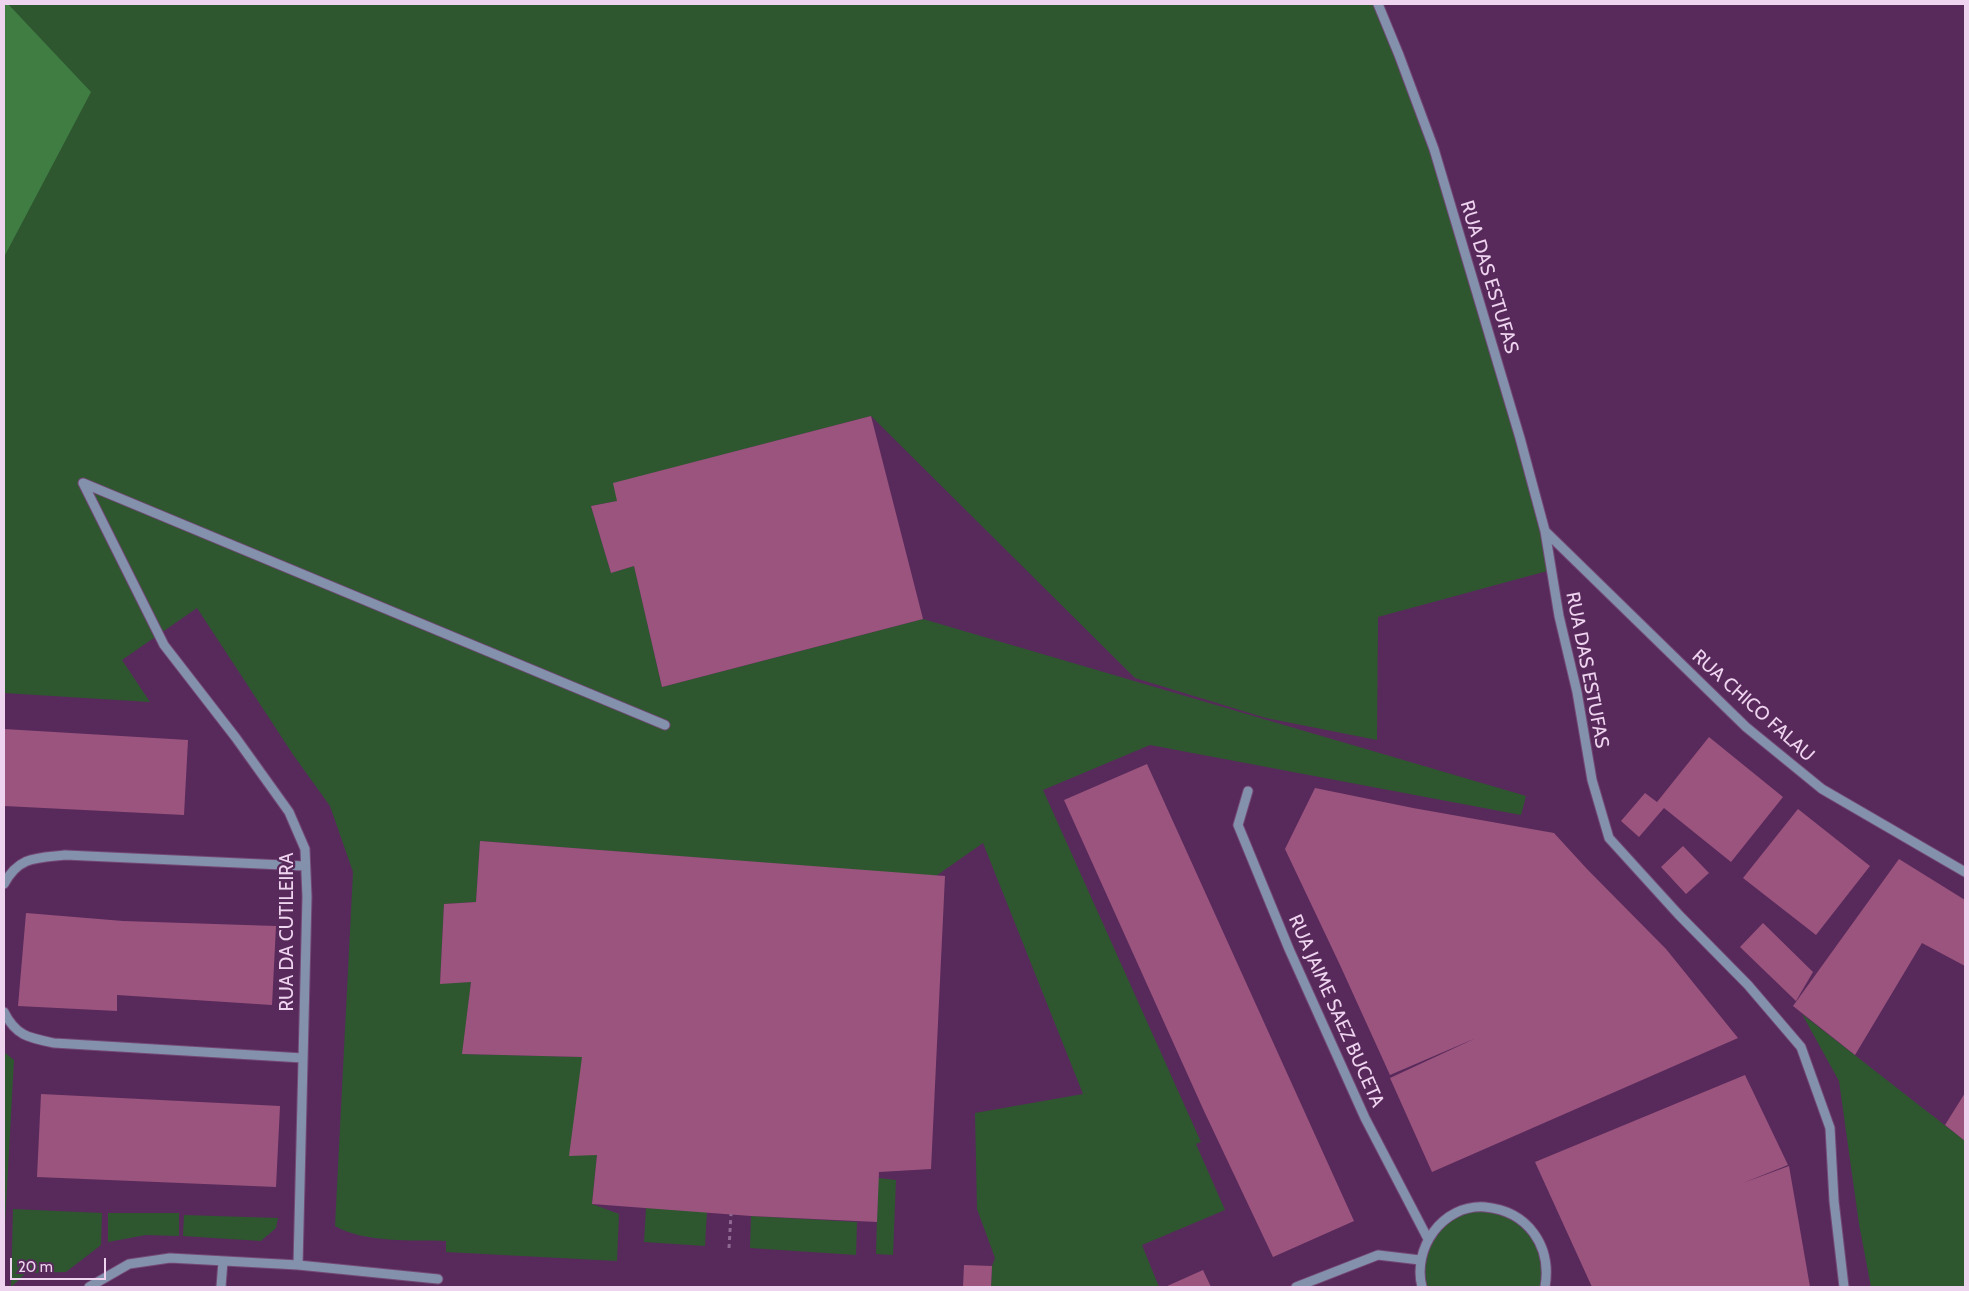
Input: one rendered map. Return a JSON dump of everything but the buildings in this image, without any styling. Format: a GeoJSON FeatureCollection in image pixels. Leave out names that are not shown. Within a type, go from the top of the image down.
{"type":"FeatureCollection","features":[{"type":"Feature","properties":{"kind":"street","name":"RUA DAS ESTUFAS"},"geometry":{"type":"LineString","coordinates":[[1378,4],[1434,149],[1520,438],[1545,531],[1558,616],[1577,692],[1592,780],[1609,838],[1679,915],[1748,985],[1801,1047],[1830,1128],[1834,1201],[1844,1287]]}},
{"type":"Feature","properties":{"kind":"street","name":"RUA DA CUTILEIRA"},"geometry":{"type":"LineString","coordinates":[[298,1265],[306,897],[305,849],[289,812],[236,738],[164,645],[83,484],[665,725]]}},
{"type":"Feature","properties":{"kind":"street","name":"RUA CHICO FALAU"},"geometry":{"type":"LineString","coordinates":[[1545,531],[1746,727],[1839,799],[1965,872]]}},
{"type":"Feature","properties":{"kind":"street","name":"RUA JAIME SAEZ BUCETA"},"geometry":{"type":"LineString","coordinates":[[1248,791],[1238,825],[1289,949],[1365,1118],[1428,1239]]}},
{"type":"Feature","properties":{"kind":"street"},"geometry":{"type":"LineString","coordinates":[[4,884],[17,865],[30,858],[65,855],[305,866]]}},
{"type":"Feature","properties":{"kind":"street"},"geometry":{"type":"LineString","coordinates":[[4,1012],[10,1024],[18,1032],[32,1038],[54,1043],[303,1058]]}},
{"type":"Feature","properties":{"kind":"street"},"geometry":{"type":"LineString","coordinates":[[1422,1287],[1419,1278],[1420,1260],[1428,1239],[1442,1222],[1461,1211],[1483,1207],[1505,1212],[1525,1222],[1539,1240],[1546,1260],[1548,1274],[1546,1287]]}},
{"type":"Feature","properties":{"kind":"street"},"geometry":{"type":"LineString","coordinates":[[1296,1287],[1378,1255],[1420,1260]]}},
{"type":"Feature","properties":{"kind":"street"},"geometry":{"type":"LineString","coordinates":[[89,1287],[129,1264],[170,1258],[298,1265],[438,1278]]}},
{"type":"Feature","properties":{"kind":"street"},"geometry":{"type":"LineString","coordinates":[[221,1287],[223,1261]]}},
{"type":"Feature","properties":{"kind":"path"},"geometry":{"type":"LineString","coordinates":[[729,1248],[731,1214]]}},
{"type":"Feature","properties":{"kind":"green space"},"geometry":{"type":"Polygon","coordinates":[[[4,4],[1377,4],[1416,101],[1466,258],[1551,570],[1378,617],[1377,740],[1266,718],[1135,678],[871,416],[657,472],[617,501],[591,506],[611,573],[634,566],[662,687],[923,619],[1526,796],[1521,815],[1150,745],[1043,790],[1201,1142],[1196,1144],[1225,1210],[1142,1245],[1159,1287],[991,1287],[992,1266],[995,1258],[977,1209],[975,1113],[1083,1094],[983,843],[936,876],[480,841],[476,902],[444,904],[440,983],[471,982],[463,1054],[582,1057],[597,1155],[592,1204],[619,1214],[617,1261],[446,1252],[446,1241],[374,1238],[335,1226],[353,872],[330,806],[294,756],[197,608],[122,660],[150,702],[4,693],[4,4]]]}},
{"type":"Feature","properties":{"kind":"green space"},"geometry":{"type":"Polygon","coordinates":[[[4,4],[8,4],[91,92],[4,257],[4,4]]]}},
{"type":"Feature","properties":{"kind":"green space"},"geometry":{"type":"Polygon","coordinates":[[[1802,1014],[1965,1141],[1965,1287],[1871,1287],[1859,1224],[1839,1081],[1802,1014]]]}},
{"type":"Feature","properties":{"kind":"green space"},"geometry":{"type":"Polygon","coordinates":[[[4,1052],[14,1060],[4,1242],[4,1052]]]}},
{"type":"Feature","properties":{"kind":"green space"},"geometry":{"type":"Polygon","coordinates":[[[878,1178],[896,1180],[893,1255],[876,1254],[878,1178]]]}},
{"type":"Feature","properties":{"kind":"green space"},"geometry":{"type":"Polygon","coordinates":[[[646,1208],[707,1212],[705,1246],[644,1242],[646,1208]]]}},
{"type":"Feature","properties":{"kind":"green space"},"geometry":{"type":"Polygon","coordinates":[[[13,1209],[102,1213],[101,1245],[66,1272],[26,1273],[11,1287],[13,1209]]]}},
{"type":"Feature","properties":{"kind":"green space"},"geometry":{"type":"Polygon","coordinates":[[[1461,1211],[1505,1211],[1539,1240],[1545,1287],[1422,1287],[1428,1239],[1461,1211]]]}},
{"type":"Feature","properties":{"kind":"green space"},"geometry":{"type":"Polygon","coordinates":[[[108,1213],[179,1213],[179,1236],[146,1235],[108,1242],[108,1213]]]}},
{"type":"Feature","properties":{"kind":"green space"},"geometry":{"type":"Polygon","coordinates":[[[184,1215],[278,1218],[276,1228],[261,1241],[183,1236],[184,1215]]]}},
{"type":"Feature","properties":{"kind":"green space"},"geometry":{"type":"Polygon","coordinates":[[[751,1216],[857,1222],[856,1255],[750,1248],[751,1216]]]}}]}
